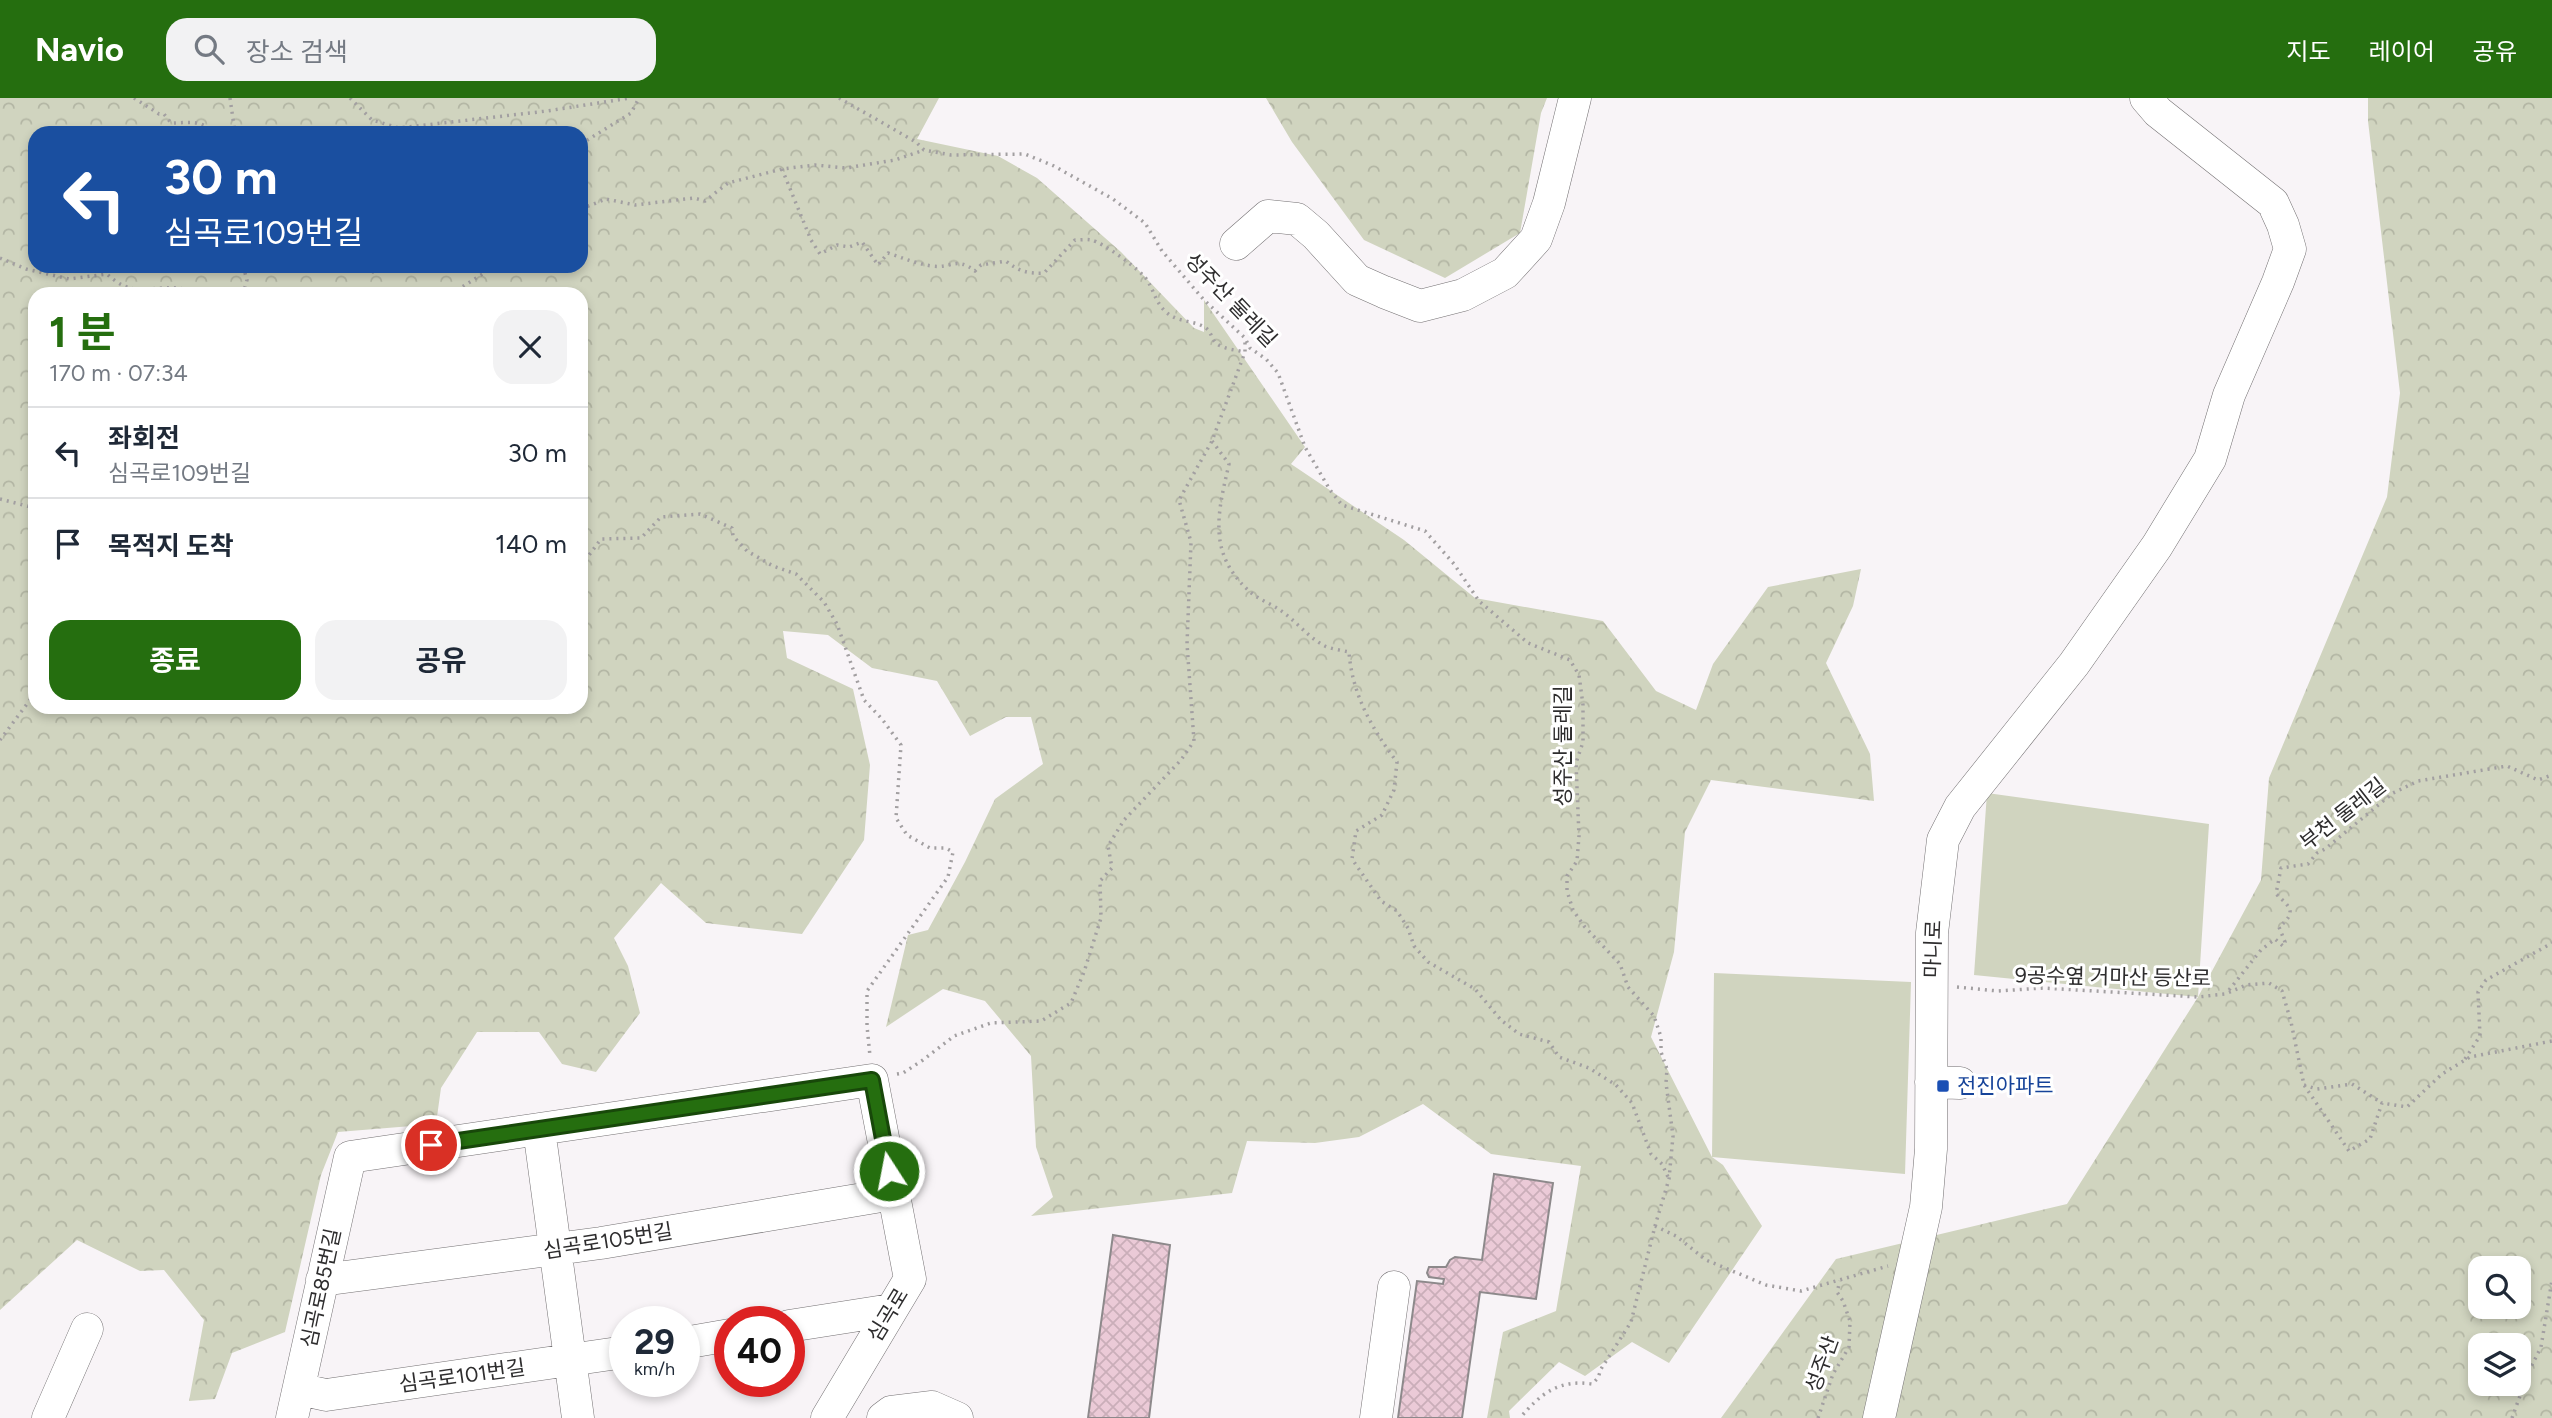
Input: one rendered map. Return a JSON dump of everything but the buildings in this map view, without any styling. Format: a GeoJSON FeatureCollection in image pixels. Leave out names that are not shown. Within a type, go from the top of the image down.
{"type":"FeatureCollection","features":[{"type":"Feature","properties":{"kind":"street"},"geometry":{"type":"LineString","coordinates":[[1236,244],[1268,216],[1297,219],[1316,235],[1357,280],[1420,306],[1463,295],[1505,273],[1536,239],[1549,203],[1575,98]]}},
{"type":"Feature","properties":{"kind":"street","name":"마니로"},"geometry":{"type":"LineString","coordinates":[[1880,1418],[1926,1207],[1931,1149],[1945,1082],[1931,987],[1932,933],[1943,840],[1960,807],[2074,664],[2157,546],[2210,459],[2229,395],[2290,249],[2273,203],[2158,112],[2146,98]]}},
{"type":"Feature","properties":{"kind":"street"},"geometry":{"type":"LineString","coordinates":[[559,1418],[561,1362],[555,1249],[539,1129],[872,1080]]}},
{"type":"Feature","properties":{"kind":"street","name":"심곡로"},"geometry":{"type":"LineString","coordinates":[[827,1418],[910,1279],[872,1080]]}},
{"type":"Feature","properties":{"kind":"street","name":"심곡로85번길"},"geometry":{"type":"LineString","coordinates":[[296,1404],[350,1157],[539,1129]]}},
{"type":"Feature","properties":{"kind":"street","name":"심곡로105번길"},"geometry":{"type":"LineString","coordinates":[[322,1280],[555,1249],[893,1194]]}},
{"type":"Feature","properties":{"kind":"street"},"geometry":{"type":"LineString","coordinates":[[1376,1418],[1394,1287]]}},
{"type":"Feature","properties":{"kind":"street"},"geometry":{"type":"LineString","coordinates":[[805,1323],[891,1310]]}},
{"type":"Feature","properties":{"kind":"street"},"geometry":{"type":"LineString","coordinates":[[48,1418],[86,1329]]}},
{"type":"Feature","properties":{"kind":"street","name":"심곡로101번길"},"geometry":{"type":"LineString","coordinates":[[296,1404],[326,1395],[609,1354]]}},
{"type":"Feature","properties":{"kind":"street"},"geometry":{"type":"LineString","coordinates":[[561,1362],[578,1418]]}},
{"type":"Feature","properties":{"kind":"street"},"geometry":{"type":"LineString","coordinates":[[883,1418],[891,1412],[932,1408],[957,1418]]}},
{"type":"Feature","properties":{"kind":"path"},"geometry":{"type":"LineString","coordinates":[[134,98],[159,114],[164,114],[171,123],[202,123],[208,126]]}},
{"type":"Feature","properties":{"kind":"path"},"geometry":{"type":"LineString","coordinates":[[230,98],[234,126]]}},
{"type":"Feature","properties":{"kind":"path"},"geometry":{"type":"LineString","coordinates":[[350,98],[372,120],[392,126]]}},
{"type":"Feature","properties":{"kind":"path"},"geometry":{"type":"LineString","coordinates":[[416,126],[547,111],[629,98]]}},
{"type":"Feature","properties":{"kind":"path"},"geometry":{"type":"LineString","coordinates":[[588,140],[631,113],[639,98]]}},
{"type":"Feature","properties":{"kind":"path","name":"성주산 둘레길"},"geometry":{"type":"LineString","coordinates":[[839,98],[916,142],[924,150],[951,155],[1026,154],[1114,198],[1145,223],[1162,251],[1204,300],[1278,373],[1305,447],[1342,505],[1425,531],[1454,564],[1479,601],[1528,643],[1570,660],[1579,675],[1583,705],[1583,742],[1576,764],[1579,836],[1577,861],[1567,876],[1567,891],[1579,918],[1620,964],[1628,987],[1654,1016],[1667,1069],[1666,1083],[1673,1136],[1669,1179],[1631,1322],[1592,1384],[1574,1381],[1541,1394],[1520,1418]]}},
{"type":"Feature","properties":{"kind":"path"},"geometry":{"type":"LineString","coordinates":[[588,206],[606,199],[635,205],[694,198],[705,201],[728,183],[782,169],[815,165],[846,168],[895,160],[924,150]]}},
{"type":"Feature","properties":{"kind":"path"},"geometry":{"type":"LineString","coordinates":[[782,169],[811,240],[820,254],[837,245],[849,247],[862,242],[878,265],[888,253],[936,267],[956,262],[966,264],[975,271],[981,265],[1006,261],[1016,269],[1031,274],[1044,273],[1075,240],[1093,240],[1135,266],[1147,280],[1156,300],[1166,313],[1182,321],[1204,326],[1216,344],[1245,352]]}},
{"type":"Feature","properties":{"kind":"path"},"geometry":{"type":"LineString","coordinates":[[0,258],[28,269]]}},
{"type":"Feature","properties":{"kind":"path"},"geometry":{"type":"LineString","coordinates":[[43,273],[69,279],[107,274],[117,283],[128,287]]}},
{"type":"Feature","properties":{"kind":"path"},"geometry":{"type":"LineString","coordinates":[[462,287],[484,273]]}},
{"type":"Feature","properties":{"kind":"path"},"geometry":{"type":"LineString","coordinates":[[588,557],[601,539],[641,538],[661,517],[700,514],[732,528],[733,536],[747,551],[773,566],[796,574],[824,602],[837,624],[864,700],[901,745],[896,818],[907,835],[930,848],[946,848],[953,852],[948,877],[867,991],[872,1080],[903,1073],[954,1036],[992,1023],[1041,1021],[1071,1003],[1101,918],[1100,881],[1112,868],[1108,846],[1124,820],[1181,760],[1194,741],[1187,644],[1191,542],[1179,499],[1212,441],[1245,352],[1245,338]]}},
{"type":"Feature","properties":{"kind":"path"},"geometry":{"type":"LineString","coordinates":[[1212,441],[1229,464],[1220,504],[1218,541],[1225,562],[1259,599],[1282,611],[1323,645],[1349,652],[1351,676],[1375,734],[1397,762],[1394,790],[1382,815],[1356,831],[1352,859],[1381,901],[1397,911],[1408,928],[1414,946],[1428,962],[1475,989],[1501,1020],[1519,1034],[1549,1042],[1559,1057],[1589,1068],[1616,1086],[1632,1103],[1651,1154],[1661,1164],[1669,1179]]}},
{"type":"Feature","properties":{"kind":"path"},"geometry":{"type":"LineString","coordinates":[[0,499],[28,506]]}},
{"type":"Feature","properties":{"kind":"path"},"geometry":{"type":"LineString","coordinates":[[0,740],[28,703]]}},
{"type":"Feature","properties":{"kind":"path","name":"부천 둘레길"},"geometry":{"type":"LineString","coordinates":[[2225,994],[2238,982],[2262,950],[2275,939],[2283,946],[2285,942],[2279,927],[2289,918],[2291,912],[2288,905],[2276,894],[2281,868],[2308,864],[2317,853],[2393,793],[2418,781],[2507,766],[2538,780],[2552,775]]}},
{"type":"Feature","properties":{"kind":"path"},"geometry":{"type":"LineString","coordinates":[[2465,1061],[2480,1036],[2478,992],[2486,980],[2552,943]]}},
{"type":"Feature","properties":{"kind":"path","name":"9공수옆 거마산 등산로"},"geometry":{"type":"LineString","coordinates":[[1931,987],[1970,987],[1998,991],[2043,988],[2198,997],[2225,994],[2246,985],[2269,983],[2282,991],[2304,1085],[2349,1151],[2370,1139],[2382,1103]]}},
{"type":"Feature","properties":{"kind":"path"},"geometry":{"type":"LineString","coordinates":[[2304,1085],[2317,1089],[2352,1084],[2382,1103],[2407,1107],[2442,1074],[2470,1057],[2552,1041]]}},
{"type":"Feature","properties":{"kind":"path"},"geometry":{"type":"LineString","coordinates":[[1655,1226],[1676,1236],[1706,1260],[1766,1285],[1801,1291],[1915,1256]]}},
{"type":"Feature","properties":{"kind":"path"},"geometry":{"type":"LineString","coordinates":[[2512,1418],[2541,1347],[2552,1280]]}},
{"type":"Feature","properties":{"kind":"path","name":"성주산"},"geometry":{"type":"LineString","coordinates":[[1818,1418],[1833,1374],[1849,1347],[1850,1321],[1837,1292],[1840,1281]]}},
{"type":"Feature","properties":{"kind":"green space"},"geometry":{"type":"Polygon","coordinates":[[[0,98],[939,98],[917,139],[998,156],[1037,178],[1121,252],[1194,328],[1204,332],[1204,300],[1305,447],[1291,464],[1404,540],[1475,598],[1603,621],[1656,691],[1696,710],[1713,664],[1768,587],[1861,569],[1853,606],[1826,663],[1870,754],[1874,801],[1711,780],[1685,832],[1674,952],[1651,1037],[1712,1157],[1723,1165],[1762,1226],[1669,1363],[1632,1342],[1585,1376],[1559,1362],[1509,1411],[1510,1418],[1487,1418],[1503,1332],[1556,1311],[1581,1166],[1491,1154],[1423,1104],[1359,1137],[1315,1143],[1247,1141],[1232,1193],[1031,1216],[1053,1197],[1036,1147],[1031,1056],[985,1001],[943,989],[886,1027],[908,935],[928,930],[995,799],[1043,764],[1031,717],[1006,717],[970,736],[937,681],[872,668],[828,635],[783,631],[787,658],[853,689],[870,765],[864,840],[802,934],[706,923],[661,883],[614,938],[628,966],[640,1013],[596,1072],[562,1064],[539,1032],[477,1032],[441,1088],[436,1124],[338,1132],[321,1175],[285,1332],[232,1353],[215,1399],[189,1401],[204,1320],[164,1270],[140,1271],[77,1240],[0,1310],[0,98]]]}},
{"type":"Feature","properties":{"kind":"green space"},"geometry":{"type":"Polygon","coordinates":[[[1266,98],[1547,98],[1541,113],[1520,233],[1445,278],[1364,240],[1292,142],[1266,98]]]}},
{"type":"Feature","properties":{"kind":"green space"},"geometry":{"type":"Polygon","coordinates":[[[2368,98],[2552,98],[2552,1418],[1721,1418],[1836,1259],[2067,1204],[2198,997],[2261,880],[2269,778],[2387,497],[2400,393],[2368,121],[2368,98]]]}},
{"type":"Feature","properties":{"kind":"green space"},"geometry":{"type":"Polygon","coordinates":[[[1987,793],[2209,824],[2198,997],[1974,975],[1987,793]]]}},
{"type":"Feature","properties":{"kind":"green space"},"geometry":{"type":"Polygon","coordinates":[[[1714,973],[1911,982],[1905,1174],[1712,1157],[1714,973]]]}},
{"type":"Feature","properties":{"kind":"place","name":"전진아파트"},"geometry":{"type":"Point","coordinates":[1943,1086]}},
{"type":"Feature","properties":{"kind":"route"},"geometry":{"type":"LineString","coordinates":[[431,1145],[872,1080],[889,1171]]}}]}
